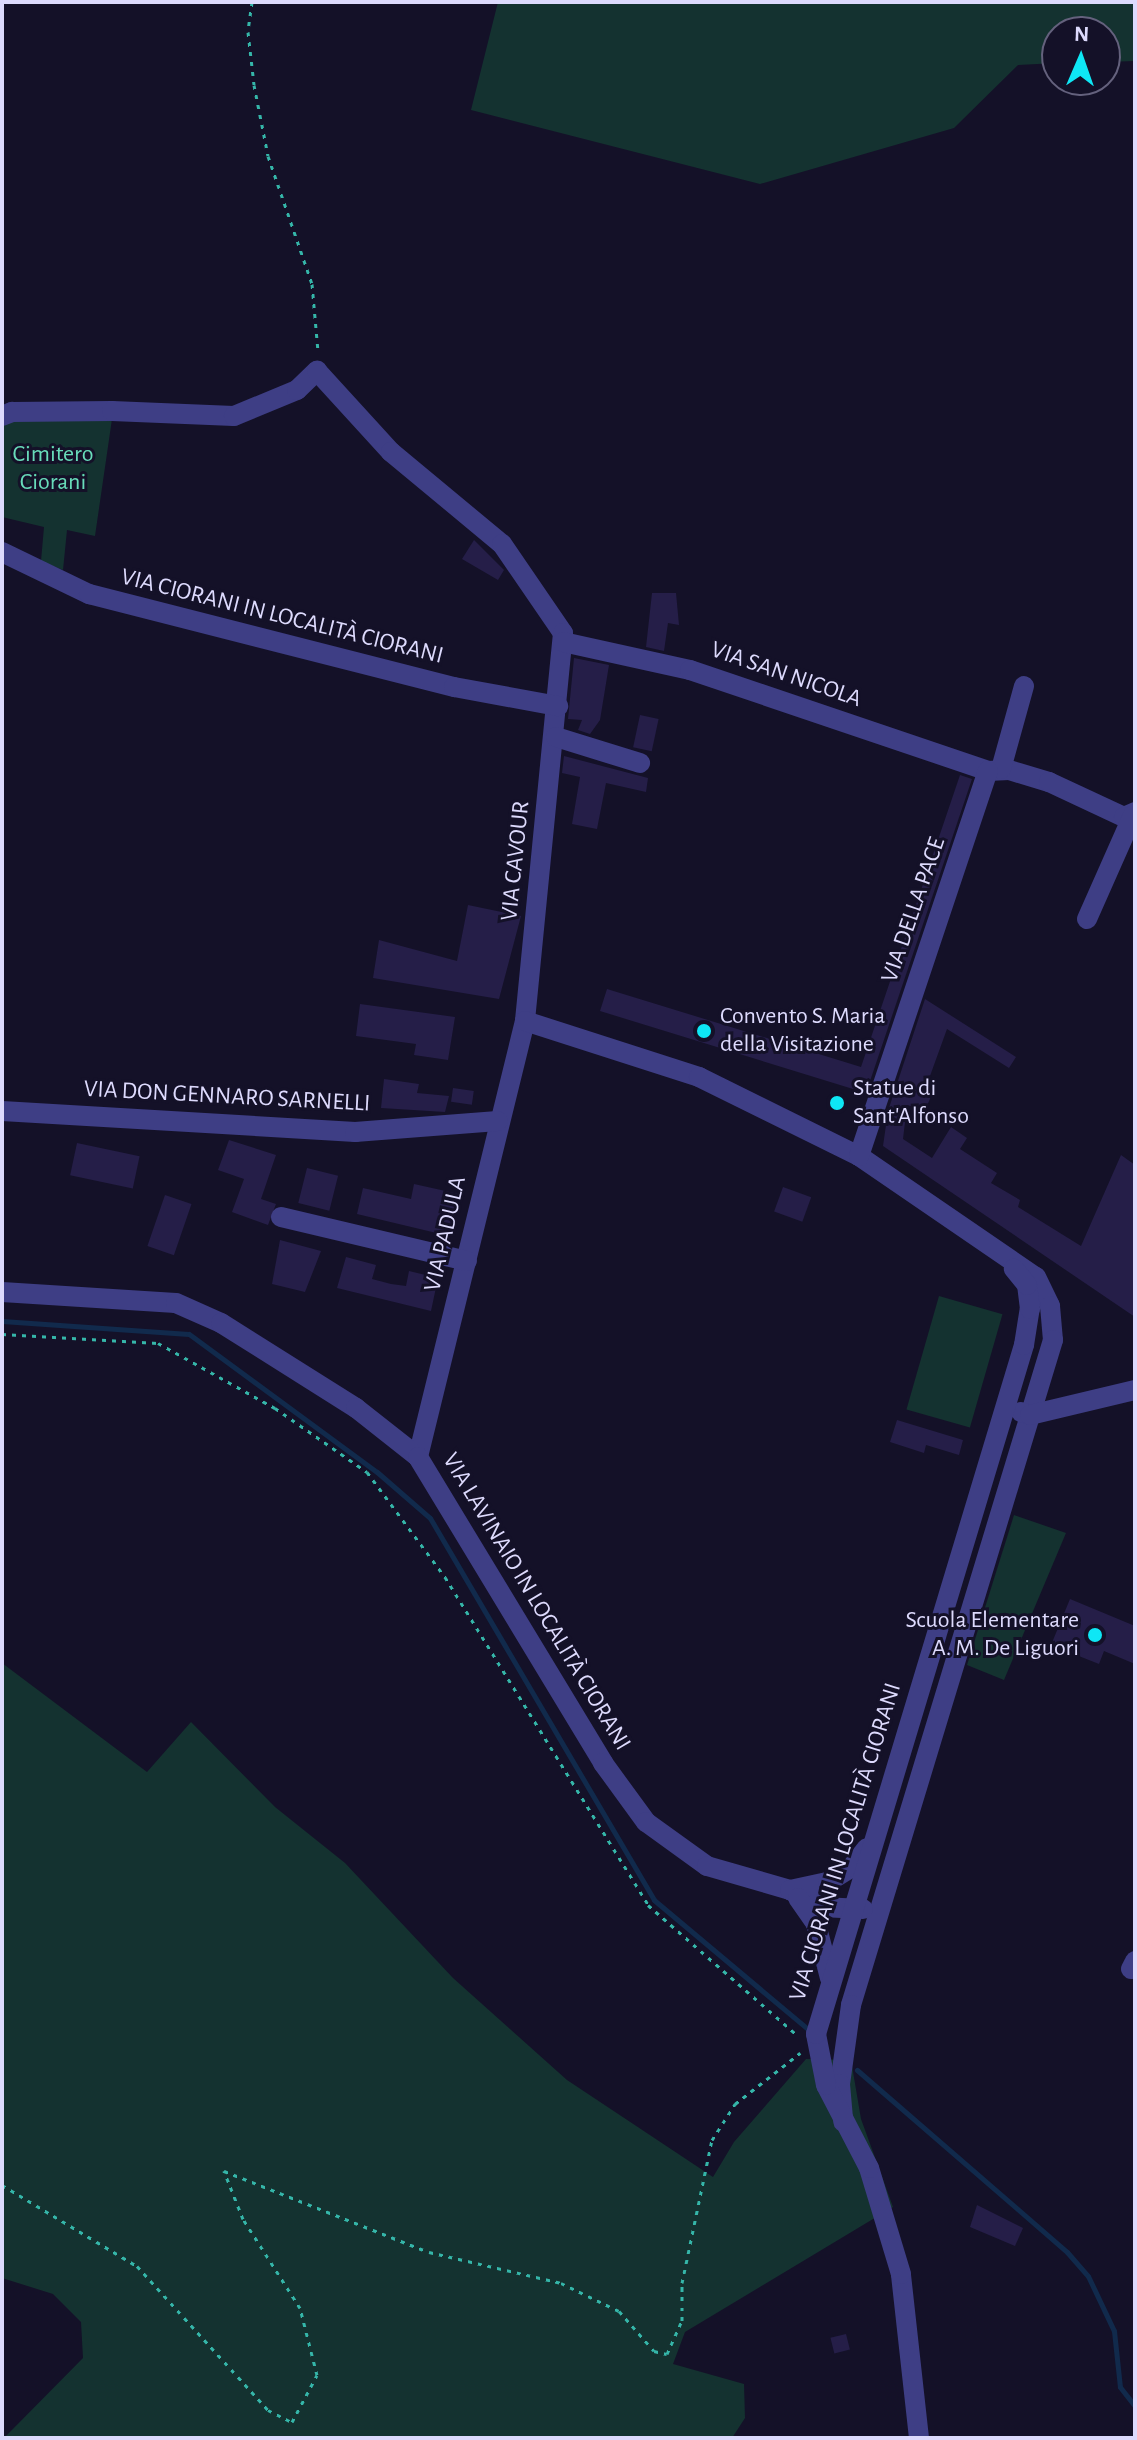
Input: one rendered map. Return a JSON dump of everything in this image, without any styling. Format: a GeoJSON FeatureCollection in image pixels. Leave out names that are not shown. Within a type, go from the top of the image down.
{"type":"FeatureCollection","features":[{"type":"Feature","properties":{"kind":"street"},"geometry":{"type":"LineString","coordinates":[[2,416],[12,412],[83,411],[234,416],[297,390],[317,371],[391,452],[502,544],[563,633],[563,642]]}},
{"type":"Feature","properties":{"kind":"street","name":"VIA CIORANI IN LOCALITÀ CIORANI"},"geometry":{"type":"LineString","coordinates":[[2,552],[89,594],[454,687],[558,706]]}},
{"type":"Feature","properties":{"kind":"street","name":"VIA CAVOUR"},"geometry":{"type":"LineString","coordinates":[[525,1021],[556,737],[563,642]]}},
{"type":"Feature","properties":{"kind":"street","name":"VIA SAN NICOLA"},"geometry":{"type":"LineString","coordinates":[[563,642],[690,670],[994,770],[1049,782],[1124,817],[1134,813]]}},
{"type":"Feature","properties":{"kind":"street","name":"VIA DELLA PACE"},"geometry":{"type":"LineString","coordinates":[[859,1156],[1024,686]]}},
{"type":"Feature","properties":{"kind":"street"},"geometry":{"type":"LineString","coordinates":[[556,737],[640,763]]}},
{"type":"Feature","properties":{"kind":"street"},"geometry":{"type":"LineString","coordinates":[[1087,919],[1134,813]]}},
{"type":"Feature","properties":{"kind":"street"},"geometry":{"type":"LineString","coordinates":[[525,1021],[699,1077],[859,1156],[1006,1260]]}},
{"type":"Feature","properties":{"kind":"street","name":"VIA PADULA"},"geometry":{"type":"LineString","coordinates":[[418,1457],[525,1021]]}},
{"type":"Feature","properties":{"kind":"street","name":"VIA DON GENNARO SARNELLI"},"geometry":{"type":"LineString","coordinates":[[2,1111],[355,1132],[498,1121]]}},
{"type":"Feature","properties":{"kind":"street"},"geometry":{"type":"LineString","coordinates":[[281,1217],[467,1261]]}},
{"type":"Feature","properties":{"kind":"street","name":"VIA CIORANI IN LOCALITÀ CIORANI"},"geometry":{"type":"LineString","coordinates":[[919,2438],[901,2274],[869,2168],[826,2085],[816,2034],[1006,1407],[1030,1309],[1027,1285],[1006,1260]]}},
{"type":"Feature","properties":{"kind":"street","name":"VIA CIORANI IN LOCALITÀ CIORANI"},"geometry":{"type":"LineString","coordinates":[[843,2122],[840,2084],[851,2005],[1053,1340],[1050,1306],[1036,1277],[1006,1260]]}},
{"type":"Feature","properties":{"kind":"street","name":"VIA LAVINAIO IN LOCALITÀ CIORANI"},"geometry":{"type":"LineString","coordinates":[[2,1292],[176,1303],[221,1323],[356,1408],[418,1457],[603,1763],[646,1822],[707,1866],[797,1891],[821,1907],[854,1906],[879,1913]]}},
{"type":"Feature","properties":{"kind":"street"},"geometry":{"type":"LineString","coordinates":[[1006,1407],[1030,1415],[1135,1390]]}},
{"type":"Feature","properties":{"kind":"street"},"geometry":{"type":"LineString","coordinates":[[831,1984],[825,1947],[797,1891],[828,1882],[852,1867],[875,1838]]}},
{"type":"Feature","properties":{"kind":"path"},"geometry":{"type":"LineString","coordinates":[[252,2],[248,32],[254,85],[268,156],[312,284],[319,335],[317,371]]}},
{"type":"Feature","properties":{"kind":"path"},"geometry":{"type":"LineString","coordinates":[[2,1334],[158,1343],[275,1408],[367,1472],[453,1589],[648,1905],[753,2001],[819,2049]]}},
{"type":"Feature","properties":{"kind":"path"},"geometry":{"type":"LineString","coordinates":[[2,2185],[137,2266],[268,2410],[292,2422],[317,2375],[300,2308],[243,2219],[224,2171],[429,2252],[561,2283],[619,2311],[654,2351],[667,2354],[682,2321],[684,2268],[712,2140],[735,2104],[800,2053],[819,2049]]}},
{"type":"Feature","properties":{"kind":"green space"},"geometry":{"type":"Polygon","coordinates":[[[498,2],[1135,2],[1135,61],[1121,61],[1121,16],[1041,16],[1041,64],[1018,65],[954,128],[760,184],[471,110],[498,2]]]}},
{"type":"Feature","properties":{"kind":"green space","name":"Cimitero Ciorani"},"geometry":{"type":"Polygon","coordinates":[[[2,418],[112,419],[95,536],[67,530],[63,570],[41,561],[44,527],[2,517],[2,418]]]}},
{"type":"Feature","properties":{"kind":"green space"},"geometry":{"type":"Polygon","coordinates":[[[939,1296],[1002,1314],[970,1428],[906,1409],[939,1296]]]}},
{"type":"Feature","properties":{"kind":"green space"},"geometry":{"type":"Polygon","coordinates":[[[1014,1515],[1066,1533],[1004,1680],[967,1665],[1014,1515]]]}},
{"type":"Feature","properties":{"kind":"green space"},"geometry":{"type":"Polygon","coordinates":[[[2,1663],[147,1772],[191,1722],[275,1807],[345,1863],[453,1978],[567,2080],[713,2177],[734,2142],[806,2059],[851,2060],[861,2119],[893,2207],[685,2332],[673,2364],[744,2384],[745,2418],[732,2438],[4,2438],[83,2358],[81,2322],[53,2294],[2,2278],[2,1663]]]}},
{"type":"Feature","properties":{"kind":"building"},"geometry":{"type":"Polygon","coordinates":[[[474,540],[504,570],[498,580],[462,559],[474,540]]]}},
{"type":"Feature","properties":{"kind":"building"},"geometry":{"type":"Polygon","coordinates":[[[652,593],[676,593],[679,625],[668,623],[664,651],[646,647],[652,593]]]}},
{"type":"Feature","properties":{"kind":"building"},"geometry":{"type":"Polygon","coordinates":[[[574,658],[609,665],[600,720],[590,734],[578,730],[582,720],[568,719],[574,658]]]}},
{"type":"Feature","properties":{"kind":"building"},"geometry":{"type":"Polygon","coordinates":[[[640,715],[659,719],[652,751],[633,747],[640,715]]]}},
{"type":"Feature","properties":{"kind":"building"},"geometry":{"type":"Polygon","coordinates":[[[564,756],[648,778],[646,792],[606,783],[597,829],[572,824],[580,777],[562,773],[564,756]]]}},
{"type":"Feature","properties":{"kind":"building","name":"Convento S. Maria della Visitazione"},"geometry":{"type":"Polygon","coordinates":[[[960,775],[972,779],[866,1093],[600,1011],[607,989],[861,1067],[960,775]]]}},
{"type":"Feature","properties":{"kind":"building"},"geometry":{"type":"Polygon","coordinates":[[[468,905],[521,916],[499,999],[373,978],[379,940],[457,961],[468,905]]]}},
{"type":"Feature","properties":{"kind":"building"},"geometry":{"type":"Polygon","coordinates":[[[925,999],[1016,1057],[1009,1068],[947,1029],[926,1087],[934,1090],[925,1110],[907,1105],[903,1139],[932,1158],[951,1127],[967,1138],[960,1149],[997,1173],[991,1183],[1020,1200],[1018,1207],[1081,1246],[1121,1155],[1135,1165],[1135,1317],[883,1146],[888,1111],[925,999]]]}},
{"type":"Feature","properties":{"kind":"building"},"geometry":{"type":"Polygon","coordinates":[[[360,1004],[455,1017],[448,1060],[414,1055],[416,1044],[356,1036],[360,1004]]]}},
{"type":"Feature","properties":{"kind":"building"},"geometry":{"type":"Polygon","coordinates":[[[384,1079],[419,1084],[417,1093],[449,1096],[445,1112],[381,1108],[384,1079]]]}},
{"type":"Feature","properties":{"kind":"building"},"geometry":{"type":"Polygon","coordinates":[[[453,1088],[474,1091],[472,1105],[451,1102],[453,1088]]]}},
{"type":"Feature","properties":{"kind":"building"},"geometry":{"type":"Polygon","coordinates":[[[229,1140],[276,1155],[261,1199],[276,1204],[268,1225],[232,1212],[244,1179],[218,1170],[229,1140]]]}},
{"type":"Feature","properties":{"kind":"building"},"geometry":{"type":"Polygon","coordinates":[[[77,1143],[140,1156],[133,1189],[70,1175],[77,1143]]]}},
{"type":"Feature","properties":{"kind":"building"},"geometry":{"type":"Polygon","coordinates":[[[307,1168],[338,1176],[329,1211],[298,1203],[307,1168]]]}},
{"type":"Feature","properties":{"kind":"building"},"geometry":{"type":"Polygon","coordinates":[[[414,1184],[459,1194],[449,1236],[357,1214],[363,1188],[411,1199],[414,1184]]]}},
{"type":"Feature","properties":{"kind":"building"},"geometry":{"type":"Polygon","coordinates":[[[783,1187],[811,1197],[802,1222],[774,1211],[783,1187]]]}},
{"type":"Feature","properties":{"kind":"building"},"geometry":{"type":"Polygon","coordinates":[[[165,1195],[191,1204],[174,1255],[147,1246],[165,1195]]]}},
{"type":"Feature","properties":{"kind":"building"},"geometry":{"type":"Polygon","coordinates":[[[280,1240],[321,1251],[305,1292],[272,1284],[280,1240]]]}},
{"type":"Feature","properties":{"kind":"building"},"geometry":{"type":"Polygon","coordinates":[[[346,1257],[376,1265],[372,1279],[391,1284],[406,1286],[409,1271],[438,1278],[431,1311],[337,1288],[346,1257]]]}},
{"type":"Feature","properties":{"kind":"building"},"geometry":{"type":"Polygon","coordinates":[[[897,1420],[963,1440],[959,1455],[926,1445],[924,1453],[890,1442],[897,1420]]]}},
{"type":"Feature","properties":{"kind":"building","name":"Scuola Elementare A. M. De Liguori"},"geometry":{"type":"Polygon","coordinates":[[[1070,1599],[1135,1626],[1135,1664],[1104,1651],[1099,1664],[1051,1645],[1070,1599]]]}},
{"type":"Feature","properties":{"kind":"building"},"geometry":{"type":"Polygon","coordinates":[[[977,2205],[1023,2228],[1015,2246],[970,2227],[977,2205]]]}},
{"type":"Feature","properties":{"kind":"building"},"geometry":{"type":"Polygon","coordinates":[[[846,2334],[850,2350],[834,2353],[830,2338],[846,2334]]]}},
{"type":"Feature","properties":{"kind":"waterway"},"geometry":{"type":"LineString","coordinates":[[2,1321],[189,1334],[377,1472],[430,1518],[654,1900],[808,2029]]}},
{"type":"Feature","properties":{"kind":"waterway"},"geometry":{"type":"LineString","coordinates":[[857,2070],[1067,2252],[1088,2276],[1114,2331],[1120,2387],[1135,2406]]}},
{"type":"Feature","properties":{"kind":"place","name":"Convento S. Maria della Visitazione"},"geometry":{"type":"Point","coordinates":[704,1031]}},
{"type":"Feature","properties":{"kind":"place","name":"Statue di Sant'Alfonso"},"geometry":{"type":"Point","coordinates":[837,1103]}},
{"type":"Feature","properties":{"kind":"place","name":"Scuola Elementare A. M. De Liguori"},"geometry":{"type":"Point","coordinates":[1095,1635]}}]}
